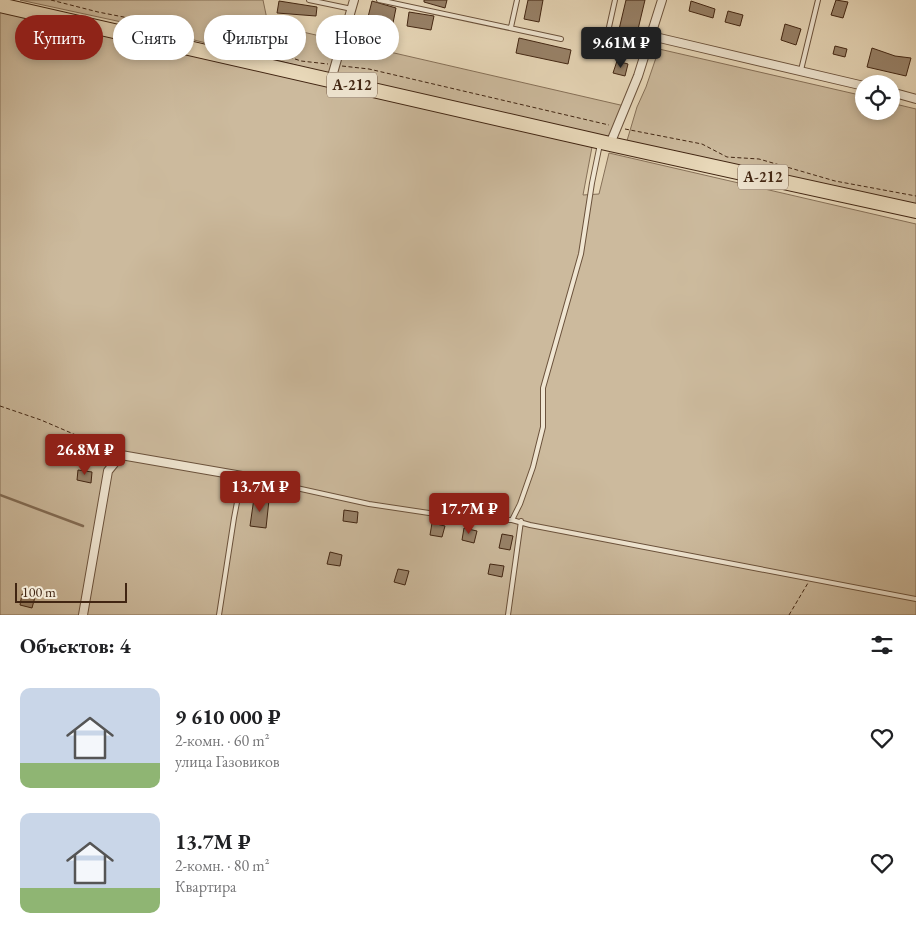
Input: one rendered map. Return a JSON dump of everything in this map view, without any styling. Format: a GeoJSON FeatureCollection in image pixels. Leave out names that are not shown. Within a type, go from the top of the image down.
{"type":"FeatureCollection","features":[{"type":"Feature","properties":{"kind":"highway","name":"А-212"},"geometry":{"type":"LineString","coordinates":[[0,5],[916,211]]}},
{"type":"Feature","properties":{"kind":"street"},"geometry":{"type":"LineString","coordinates":[[331,80],[354,0]]}},
{"type":"Feature","properties":{"kind":"street"},"geometry":{"type":"LineString","coordinates":[[606,142],[617,127],[638,76],[662,0]]}},
{"type":"Feature","properties":{"kind":"street"},"geometry":{"type":"LineString","coordinates":[[651,36],[855,84]]}},
{"type":"Feature","properties":{"kind":"street"},"geometry":{"type":"LineString","coordinates":[[900,94],[916,98]]}},
{"type":"Feature","properties":{"kind":"street"},"geometry":{"type":"LineString","coordinates":[[83,615],[108,471],[121,455],[242,476]]}},
{"type":"Feature","properties":{"kind":"lane"},"geometry":{"type":"LineString","coordinates":[[309,0],[352,8]]}},
{"type":"Feature","properties":{"kind":"lane"},"geometry":{"type":"LineString","coordinates":[[379,0],[561,39]]}},
{"type":"Feature","properties":{"kind":"lane"},"geometry":{"type":"LineString","coordinates":[[511,28],[517,0]]}},
{"type":"Feature","properties":{"kind":"lane"},"geometry":{"type":"LineString","coordinates":[[608,36],[615,0]]}},
{"type":"Feature","properties":{"kind":"lane"},"geometry":{"type":"LineString","coordinates":[[802,70],[818,0]]}},
{"type":"Feature","properties":{"kind":"lane"},"geometry":{"type":"LineString","coordinates":[[512,520],[520,504],[533,467],[543,427],[543,388],[581,254],[592,183],[606,142]]}},
{"type":"Feature","properties":{"kind":"lane"},"geometry":{"type":"LineString","coordinates":[[218,615],[242,476],[369,504],[469,519],[521,521],[530,525],[916,599]]}},
{"type":"Feature","properties":{"kind":"lane"},"geometry":{"type":"LineString","coordinates":[[508,615],[521,521]]}},
{"type":"Feature","properties":{"kind":"path"},"geometry":{"type":"LineString","coordinates":[[51,0],[113,15]]}},
{"type":"Feature","properties":{"kind":"path"},"geometry":{"type":"LineString","coordinates":[[296,60],[369,69],[617,127],[702,144],[727,157],[758,159],[835,181],[916,196]]}},
{"type":"Feature","properties":{"kind":"path"},"geometry":{"type":"LineString","coordinates":[[0,406],[41,420],[121,455]]}},
{"type":"Feature","properties":{"kind":"path"},"geometry":{"type":"LineString","coordinates":[[789,615],[810,580]]}},
{"type":"Feature","properties":{"kind":"shaded area"},"geometry":{"type":"Polygon","coordinates":[[[20,0],[263,0],[266,15],[204,15],[204,42],[194,40],[194,15],[113,15],[113,20],[103,18],[103,15],[89,15],[20,0]]]}},
{"type":"Feature","properties":{"kind":"shaded area"},"geometry":{"type":"Polygon","coordinates":[[[0,10],[22,15],[15,15],[15,60],[103,60],[103,34],[113,36],[113,60],[194,60],[194,55],[204,57],[204,60],[216,60],[592,147],[583,195],[599,194],[609,153],[916,224],[916,615],[0,615],[0,10]]]}},
{"type":"Feature","properties":{"kind":"shaded area"},"geometry":{"type":"Polygon","coordinates":[[[306,33],[316,35],[316,60],[399,60],[399,54],[629,107],[623,123],[613,139],[275,60],[306,60],[306,33]]]}},
{"type":"Feature","properties":{"kind":"shaded area"},"geometry":{"type":"Polygon","coordinates":[[[659,49],[855,94],[855,120],[900,120],[900,105],[916,109],[916,207],[626,144],[637,107],[659,49]]]}},
{"type":"Feature","properties":{"kind":"building"},"geometry":{"type":"Polygon","coordinates":[[[424,0],[447,0],[445,8],[424,2],[424,0]]]}},
{"type":"Feature","properties":{"kind":"building"},"geometry":{"type":"Polygon","coordinates":[[[528,0],[543,0],[539,22],[524,19],[528,0]]]}},
{"type":"Feature","properties":{"kind":"building"},"geometry":{"type":"Polygon","coordinates":[[[626,0],[645,0],[634,46],[616,42],[626,0]]]}},
{"type":"Feature","properties":{"kind":"building"},"geometry":{"type":"Polygon","coordinates":[[[836,0],[848,2],[843,18],[831,15],[836,0]]]}},
{"type":"Feature","properties":{"kind":"building"},"geometry":{"type":"Polygon","coordinates":[[[279,1],[317,7],[316,16],[277,13],[279,1]]]}},
{"type":"Feature","properties":{"kind":"building"},"geometry":{"type":"Polygon","coordinates":[[[372,1],[396,8],[395,15],[368,15],[372,1]]]}},
{"type":"Feature","properties":{"kind":"building"},"geometry":{"type":"Polygon","coordinates":[[[691,1],[715,9],[713,18],[689,11],[691,1]]]}},
{"type":"Feature","properties":{"kind":"building"},"geometry":{"type":"Polygon","coordinates":[[[728,11],[743,15],[740,26],[725,22],[728,11]]]}},
{"type":"Feature","properties":{"kind":"building"},"geometry":{"type":"Polygon","coordinates":[[[409,12],[434,16],[431,30],[407,26],[409,12]]]}},
{"type":"Feature","properties":{"kind":"building"},"geometry":{"type":"Polygon","coordinates":[[[785,24],[801,29],[796,45],[781,40],[785,24]]]}},
{"type":"Feature","properties":{"kind":"building"},"geometry":{"type":"Polygon","coordinates":[[[519,38],[571,50],[568,64],[516,53],[519,38]]]}},
{"type":"Feature","properties":{"kind":"building"},"geometry":{"type":"Polygon","coordinates":[[[835,46],[847,49],[845,57],[833,54],[835,46]]]}},
{"type":"Feature","properties":{"kind":"building"},"geometry":{"type":"Polygon","coordinates":[[[872,48],[895,56],[911,58],[906,76],[867,67],[872,48]]]}},
{"type":"Feature","properties":{"kind":"building"},"geometry":{"type":"Polygon","coordinates":[[[617,61],[628,64],[625,76],[613,73],[617,61]]]}},
{"type":"Feature","properties":{"kind":"building"},"geometry":{"type":"Polygon","coordinates":[[[78,470],[92,472],[91,483],[77,480],[78,470]]]}},
{"type":"Feature","properties":{"kind":"building"},"geometry":{"type":"Polygon","coordinates":[[[254,498],[269,500],[266,528],[250,526],[254,498]]]}},
{"type":"Feature","properties":{"kind":"building"},"geometry":{"type":"Polygon","coordinates":[[[344,510],[358,512],[357,523],[343,521],[344,510]]]}},
{"type":"Feature","properties":{"kind":"building"},"geometry":{"type":"Polygon","coordinates":[[[432,523],[445,526],[442,537],[430,535],[432,523]]]}},
{"type":"Feature","properties":{"kind":"building"},"geometry":{"type":"Polygon","coordinates":[[[464,528],[477,531],[474,543],[462,540],[464,528]]]}},
{"type":"Feature","properties":{"kind":"building"},"geometry":{"type":"Polygon","coordinates":[[[502,534],[513,536],[510,550],[499,548],[502,534]]]}},
{"type":"Feature","properties":{"kind":"building"},"geometry":{"type":"Polygon","coordinates":[[[330,552],[342,555],[340,566],[327,564],[330,552]]]}},
{"type":"Feature","properties":{"kind":"building"},"geometry":{"type":"Polygon","coordinates":[[[490,564],[504,566],[502,577],[488,574],[490,564]]]}},
{"type":"Feature","properties":{"kind":"building"},"geometry":{"type":"Polygon","coordinates":[[[398,569],[409,571],[405,585],[394,582],[398,569]]]}},
{"type":"Feature","properties":{"kind":"building"},"geometry":{"type":"Polygon","coordinates":[[[22,594],[35,597],[32,608],[20,605],[22,594]]]}},
{"type":"Feature","properties":{"kind":"waterway"},"geometry":{"type":"LineString","coordinates":[[0,495],[83,526]]}}]}
